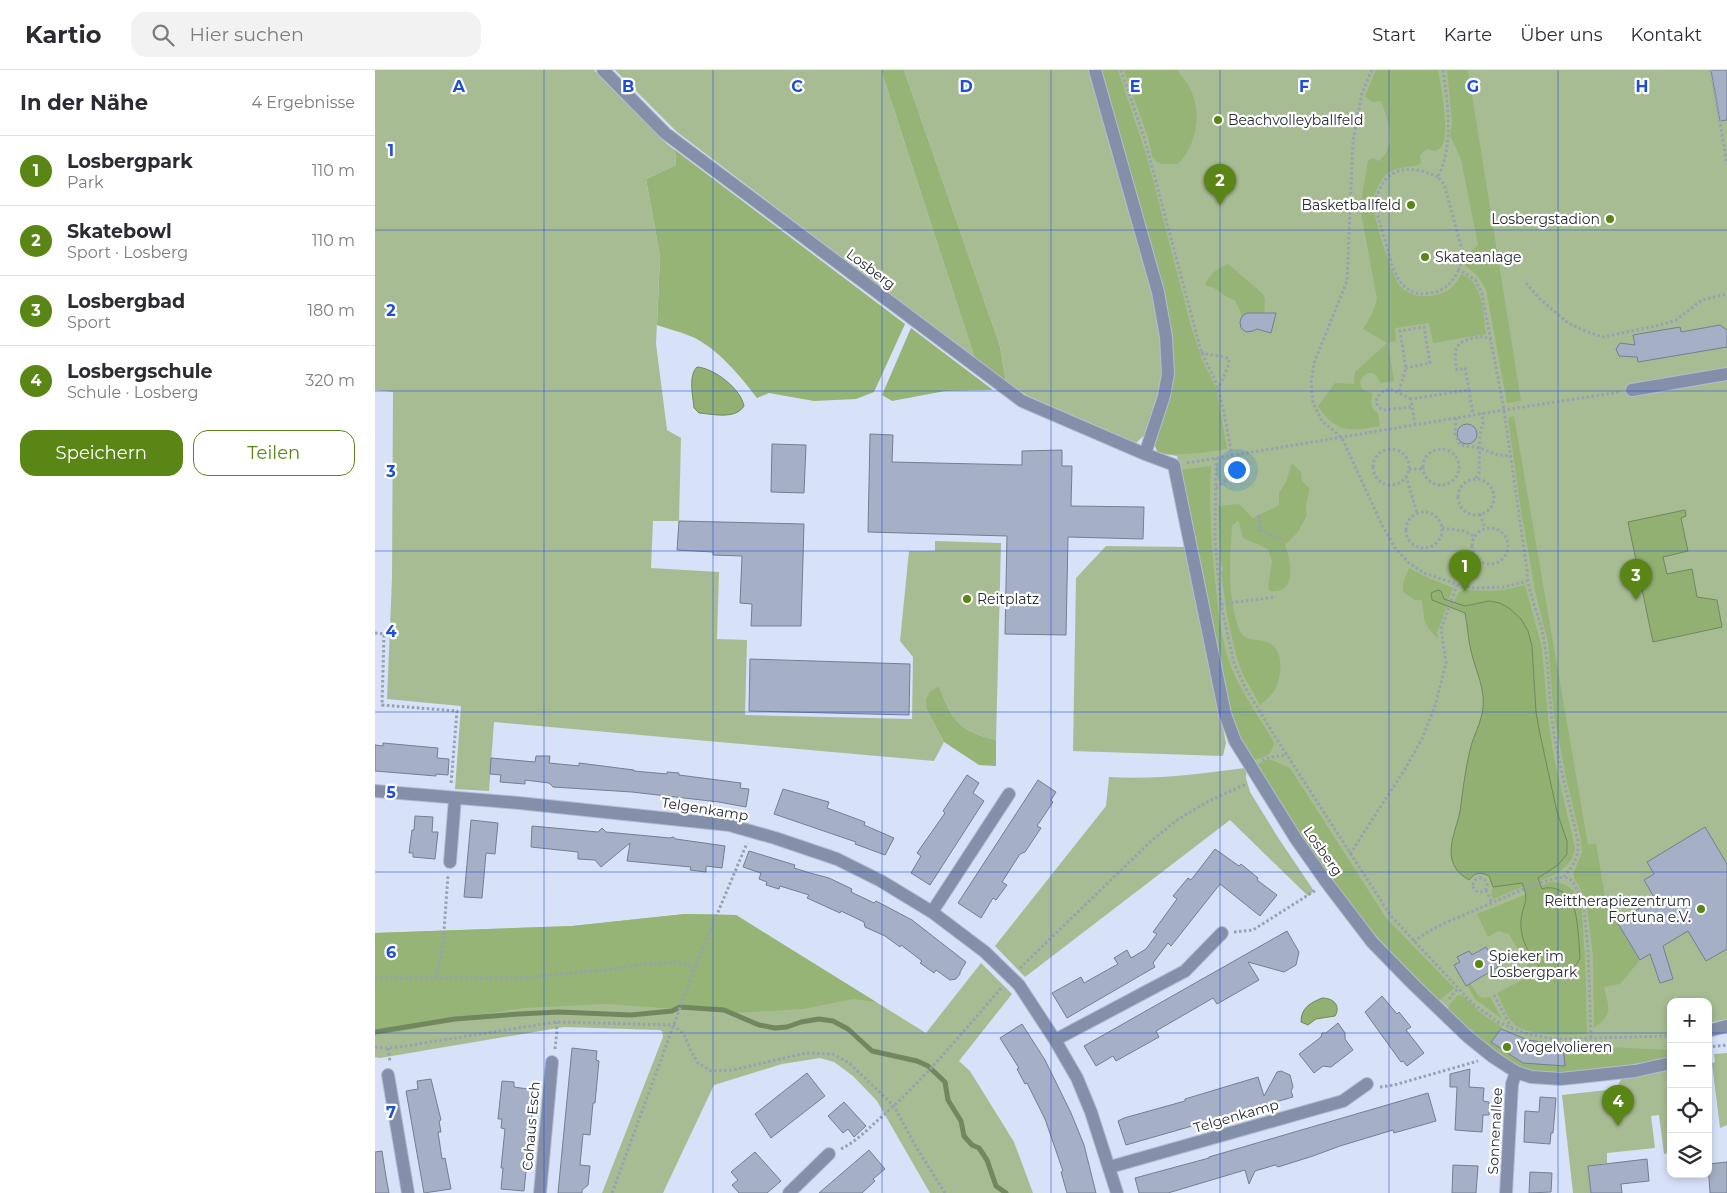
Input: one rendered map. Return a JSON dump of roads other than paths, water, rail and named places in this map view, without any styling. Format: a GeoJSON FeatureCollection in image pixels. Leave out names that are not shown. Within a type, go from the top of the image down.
{"type":"FeatureCollection","features":[{"type":"Feature","properties":{"kind":"street","name":"Losberg"},"geometry":{"type":"LineString","coordinates":[[603,70],[665,133],[1022,401],[1174,465],[1225,714],[1235,741],[1296,839],[1372,942],[1413,985],[1467,1036],[1493,1057],[1516,1072],[1531,1077],[1578,1078],[1667,1065]]}},
{"type":"Feature","properties":{"kind":"street"},"geometry":{"type":"LineString","coordinates":[[1095,70],[1158,292],[1166,337],[1168,374],[1164,396],[1145,454]]}},
{"type":"Feature","properties":{"kind":"street"},"geometry":{"type":"LineString","coordinates":[[1632,390],[1727,374]]}},
{"type":"Feature","properties":{"kind":"street","name":"Telgenkamp"},"geometry":{"type":"LineString","coordinates":[[375,791],[710,822],[752,831],[837,859],[881,882],[932,912],[985,952],[1019,985],[1077,1078],[1088,1104],[1117,1193]]}},
{"type":"Feature","properties":{"kind":"street"},"geometry":{"type":"LineString","coordinates":[[932,912],[1009,794]]}},
{"type":"Feature","properties":{"kind":"street"},"geometry":{"type":"LineString","coordinates":[[450,862],[453,798]]}},
{"type":"Feature","properties":{"kind":"street"},"geometry":{"type":"LineString","coordinates":[[1055,1040],[1185,971],[1222,933]]}},
{"type":"Feature","properties":{"kind":"street"},"geometry":{"type":"LineString","coordinates":[[1712,1030],[1727,1026]]}},
{"type":"Feature","properties":{"kind":"street","name":"Cohaus Esch"},"geometry":{"type":"LineString","coordinates":[[540,1193],[552,1062]]}},
{"type":"Feature","properties":{"kind":"street","name":"Sonnenallee"},"geometry":{"type":"LineString","coordinates":[[1506,1193],[1512,1084],[1516,1072]]}},
{"type":"Feature","properties":{"kind":"street"},"geometry":{"type":"LineString","coordinates":[[388,1075],[408,1193]]}},
{"type":"Feature","properties":{"kind":"street","name":"Telgenkamp"},"geometry":{"type":"LineString","coordinates":[[1109,1167],[1343,1101],[1367,1084]]}},
{"type":"Feature","properties":{"kind":"street"},"geometry":{"type":"LineString","coordinates":[[789,1193],[829,1154]]}},
{"type":"Feature","properties":{"kind":"waterway"},"geometry":{"type":"LineString","coordinates":[[375,1032],[455,1019],[559,1012],[631,1015],[672,1011],[680,1007],[724,1010],[759,1025],[775,1028],[819,1019],[833,1021],[848,1029],[872,1051],[917,1061],[928,1066],[945,1082],[948,1100],[961,1121],[964,1136],[972,1145],[979,1148],[987,1160],[996,1186],[1006,1193]]}},
{"type":"Feature","properties":{"kind":"place","name":"Beachvolleyballfeld"},"geometry":{"type":"Point","coordinates":[1218,120]}},
{"type":"Feature","properties":{"kind":"place","name":"Skatebowl"},"geometry":{"type":"Point","coordinates":[1220,205]}},
{"type":"Feature","properties":{"kind":"place","name":"Basketballfeld"},"geometry":{"type":"Point","coordinates":[1411,205]}},
{"type":"Feature","properties":{"kind":"place","name":"Losbergstadion"},"geometry":{"type":"Point","coordinates":[1610,219]}},
{"type":"Feature","properties":{"kind":"place","name":"Skateanlage"},"geometry":{"type":"Point","coordinates":[1425,257]}},
{"type":"Feature","properties":{"kind":"place","name":"Losbergpark"},"geometry":{"type":"Point","coordinates":[1465,591]}},
{"type":"Feature","properties":{"kind":"place","name":"Reitplatz"},"geometry":{"type":"Point","coordinates":[967,599]}},
{"type":"Feature","properties":{"kind":"place","name":"Losbergbad"},"geometry":{"type":"Point","coordinates":[1636,600]}},
{"type":"Feature","properties":{"kind":"place","name":"Reittherapiezentrum Fortuna e.V."},"geometry":{"type":"Point","coordinates":[1701,909]}},
{"type":"Feature","properties":{"kind":"place","name":"Spieker im Losbergpark"},"geometry":{"type":"Point","coordinates":[1479,964]}},
{"type":"Feature","properties":{"kind":"place","name":"Vogelvolieren"},"geometry":{"type":"Point","coordinates":[1507,1047]}},
{"type":"Feature","properties":{"kind":"place","name":"Losbergschule"},"geometry":{"type":"Point","coordinates":[1618,1126]}}]}
